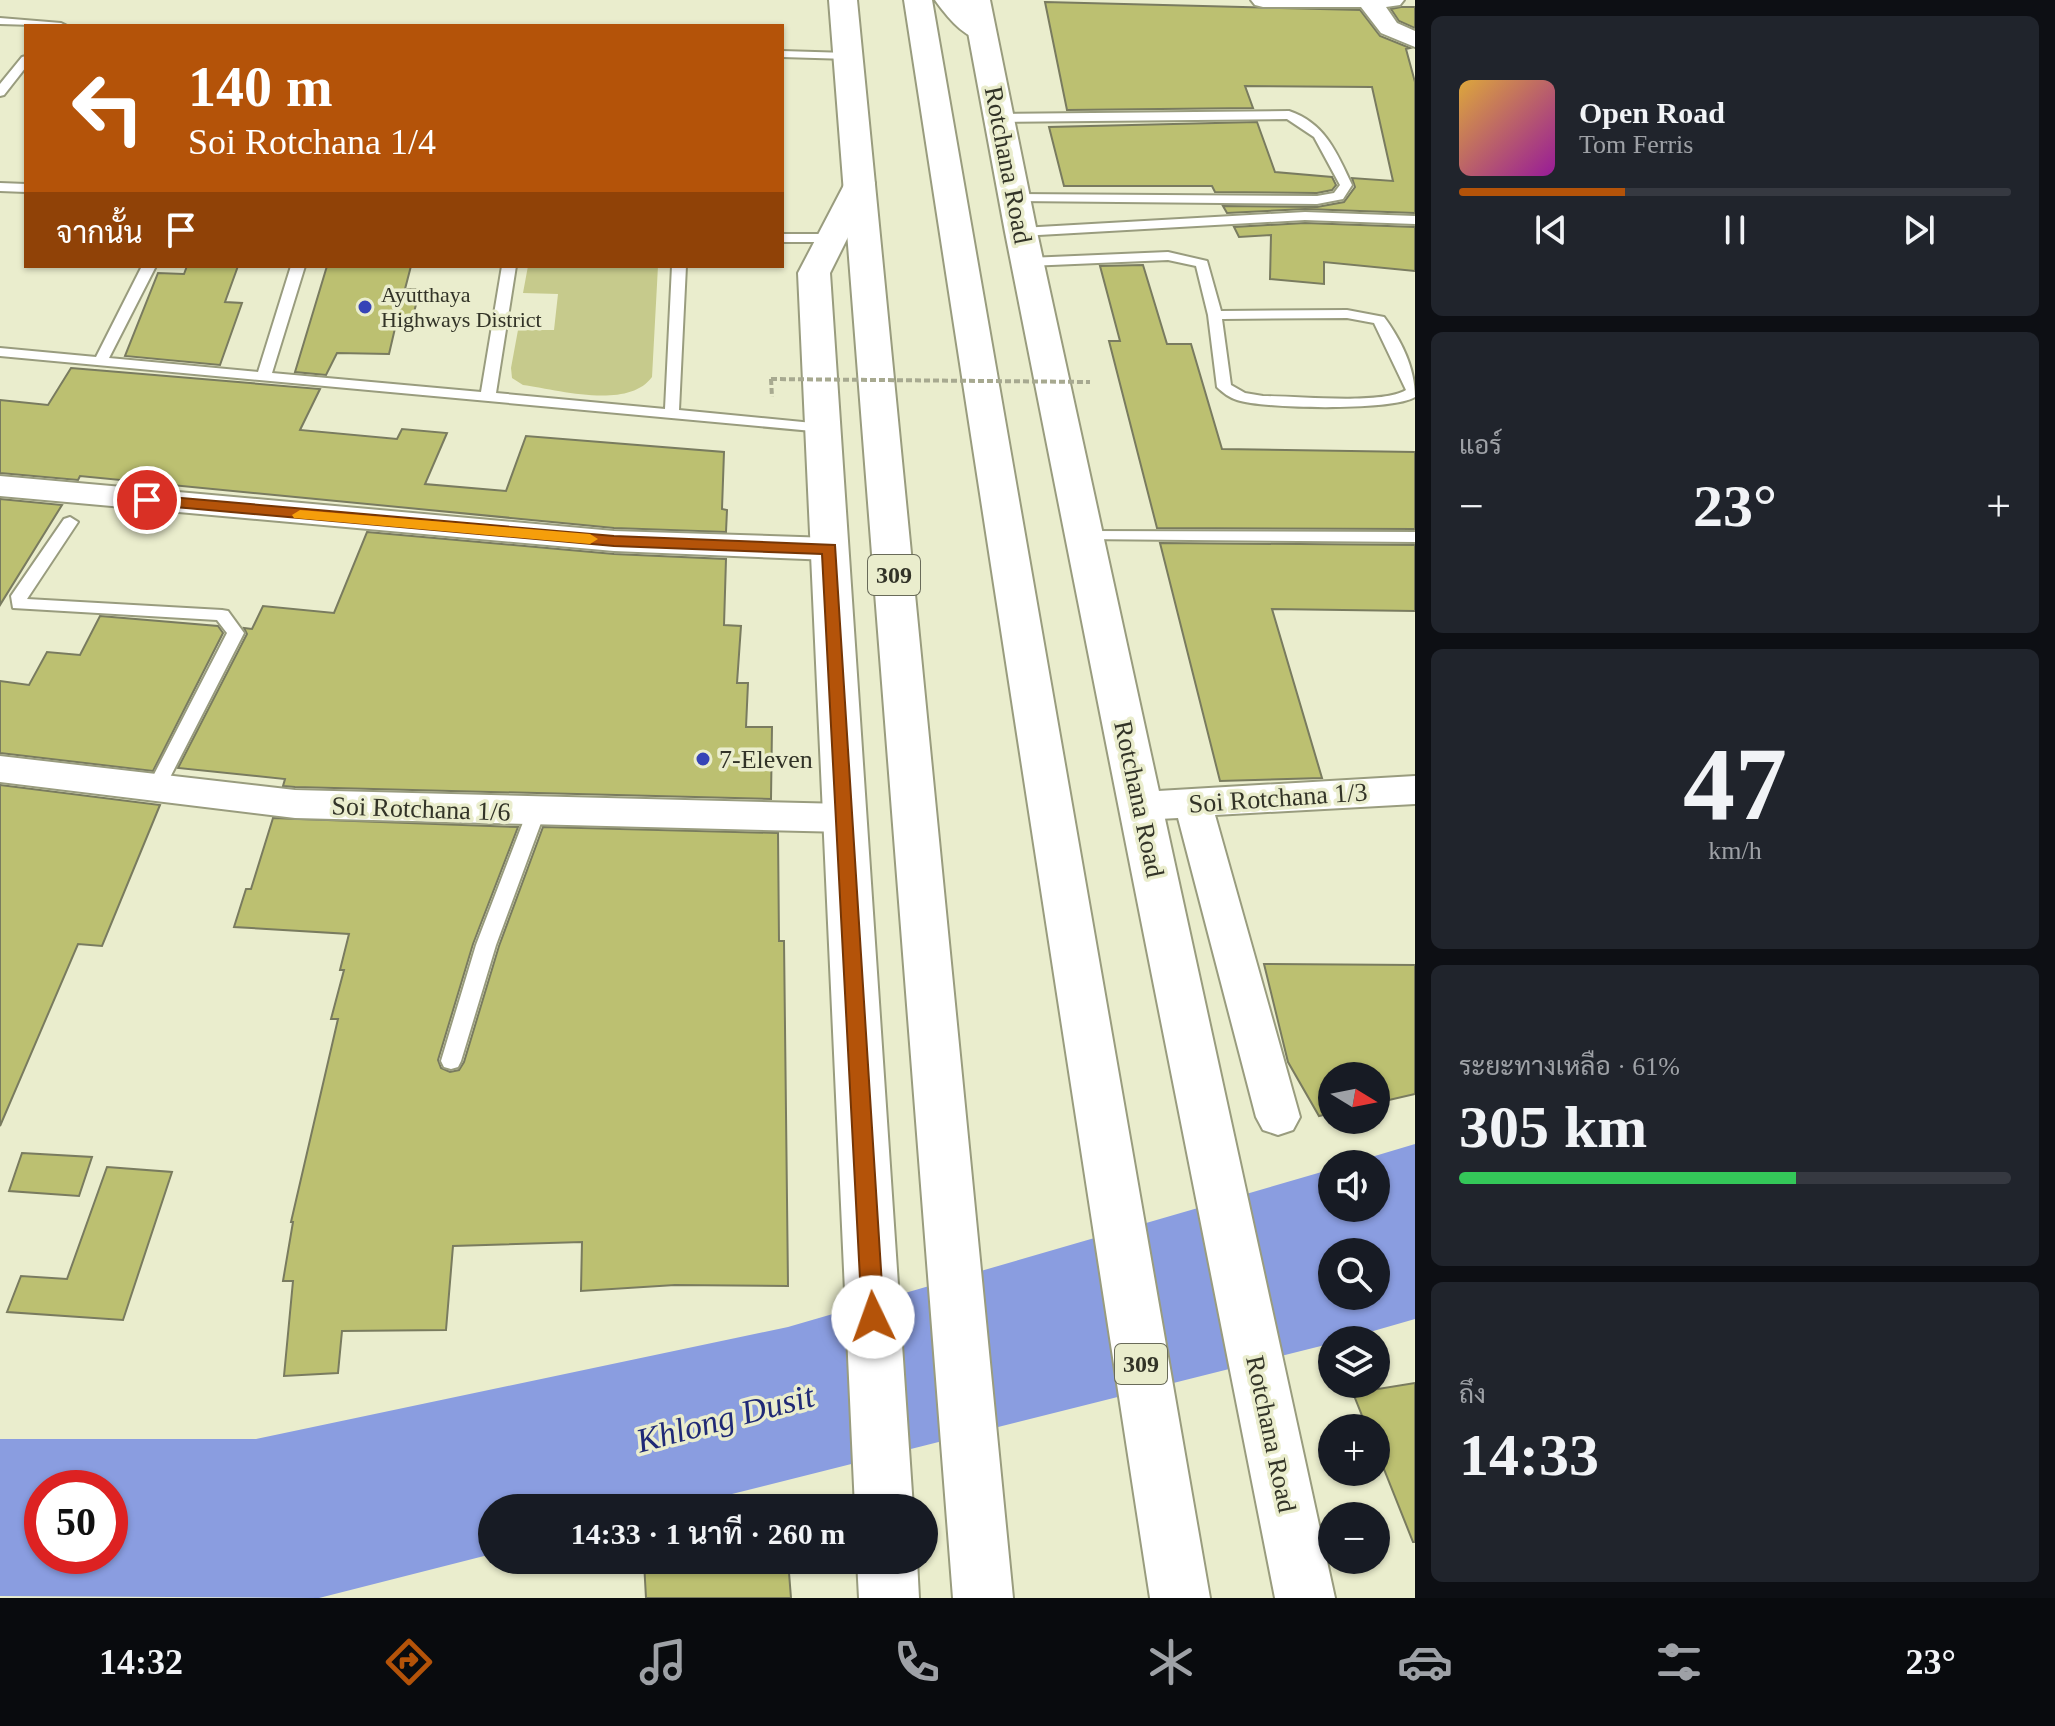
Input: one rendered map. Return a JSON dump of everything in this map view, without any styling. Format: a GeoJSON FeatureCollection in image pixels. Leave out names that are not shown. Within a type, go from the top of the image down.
{"type":"FeatureCollection","features":[{"type":"Feature","properties":{"kind":"main road","name":"309"},"geometry":{"type":"LineString","coordinates":[[918,0],[1180,1598]]}},
{"type":"Feature","properties":{"kind":"main road"},"geometry":{"type":"LineString","coordinates":[[949,0],[979,16]]}},
{"type":"Feature","properties":{"kind":"main road","name":"309"},"geometry":{"type":"LineString","coordinates":[[842,1],[983,1598]]}},
{"type":"Feature","properties":{"kind":"main road","name":"Rotchana Road"},"geometry":{"type":"LineString","coordinates":[[979,16],[1301,1577]]}},
{"type":"Feature","properties":{"kind":"main road"},"geometry":{"type":"LineString","coordinates":[[860,183],[814,273],[883,1494]]}},
{"type":"Feature","properties":{"kind":"main road"},"geometry":{"type":"LineString","coordinates":[[888,1574],[889,1598]]}},
{"type":"Feature","properties":{"kind":"street"},"geometry":{"type":"LineString","coordinates":[[1263,0],[1392,2],[1389,28],[1415,40]]}},
{"type":"Feature","properties":{"kind":"street"},"geometry":{"type":"LineString","coordinates":[[0,486],[614,541],[830,549]]}},
{"type":"Feature","properties":{"kind":"street","name":"Soi Rotchana 1/6"},"geometry":{"type":"LineString","coordinates":[[0,769],[295,804],[845,818]]}},
{"type":"Feature","properties":{"kind":"street","name":"Soi Rotchana 1/3"},"geometry":{"type":"LineString","coordinates":[[1141,806],[1415,790]]}},
{"type":"Feature","properties":{"kind":"street"},"geometry":{"type":"LineString","coordinates":[[1193,803],[1278,1117]]}},
{"type":"Feature","properties":{"kind":"lane"},"geometry":{"type":"LineString","coordinates":[[0,21],[32,24]]}},
{"type":"Feature","properties":{"kind":"lane"},"geometry":{"type":"LineString","coordinates":[[784,54],[848,56]]}},
{"type":"Feature","properties":{"kind":"lane"},"geometry":{"type":"LineString","coordinates":[[0,92],[24,62]]}},
{"type":"Feature","properties":{"kind":"lane"},"geometry":{"type":"LineString","coordinates":[[998,118],[1289,115],[1307,121],[1321,134],[1346,185],[1338,196],[1317,200],[1021,230]]}},
{"type":"Feature","properties":{"kind":"lane"},"geometry":{"type":"LineString","coordinates":[[0,187],[24,188]]}},
{"type":"Feature","properties":{"kind":"lane"},"geometry":{"type":"LineString","coordinates":[[1021,230],[1305,216],[1415,220]]}},
{"type":"Feature","properties":{"kind":"lane"},"geometry":{"type":"LineString","coordinates":[[1021,230],[1190,259],[1202,264],[1215,315],[1224,387],[1241,397],[1376,402],[1402,399],[1414,391],[1388,332],[1379,320],[1347,314],[1215,315]]}},
{"type":"Feature","properties":{"kind":"lane"},"geometry":{"type":"LineString","coordinates":[[784,238],[832,238]]}},
{"type":"Feature","properties":{"kind":"lane"},"geometry":{"type":"LineString","coordinates":[[101,360],[148,268]]}},
{"type":"Feature","properties":{"kind":"lane"},"geometry":{"type":"LineString","coordinates":[[264,375],[297,268]]}},
{"type":"Feature","properties":{"kind":"lane"},"geometry":{"type":"LineString","coordinates":[[488,396],[509,268]]}},
{"type":"Feature","properties":{"kind":"lane"},"geometry":{"type":"LineString","coordinates":[[672,414],[679,268]]}},
{"type":"Feature","properties":{"kind":"lane"},"geometry":{"type":"LineString","coordinates":[[0,352],[823,428]]}},
{"type":"Feature","properties":{"kind":"lane"},"geometry":{"type":"LineString","coordinates":[[70,522],[19,596],[19,604],[222,615],[232,623],[236,633],[156,788]]}},
{"type":"Feature","properties":{"kind":"lane"},"geometry":{"type":"LineString","coordinates":[[1085,536],[1415,537]]}},
{"type":"Feature","properties":{"kind":"lane"},"geometry":{"type":"LineString","coordinates":[[451,1061],[486,945],[536,812]]}},
{"type":"Feature","properties":{"kind":"path"},"geometry":{"type":"LineString","coordinates":[[772,401],[771,379],[1090,382]]}},
{"type":"Feature","properties":{"kind":"green space"},"geometry":{"type":"Polygon","coordinates":[[[528,268],[658,268],[652,377],[641,387],[627,393],[610,395],[523,385],[512,378],[518,330],[554,330],[558,294],[523,293],[528,268]]]}},
{"type":"Feature","properties":{"kind":"water","name":"Khlong Dusit"},"geometry":{"type":"Polygon","coordinates":[[[1415,1144],[1415,1319],[1390,1326],[1318,1326],[1318,1347],[732,1494],[478,1494],[478,1558],[319,1598],[0,1596],[0,1439],[256,1439],[788,1327],[1318,1173],[1318,1222],[1390,1222],[1390,1151],[1415,1144]]]}},
{"type":"Feature","properties":{"kind":"building"},"geometry":{"type":"Polygon","coordinates":[[[1045,2],[1360,10],[1380,36],[1410,48],[1406,49],[1415,82],[1415,213],[1305,209],[1227,213],[1223,206],[1317,207],[1344,202],[1355,187],[1352,178],[1393,181],[1372,87],[1245,86],[1253,108],[1067,110],[1045,2]]]}},
{"type":"Feature","properties":{"kind":"building"},"geometry":{"type":"Polygon","coordinates":[[[1415,7],[1415,28],[1399,21],[1391,9],[1415,7]]]}},
{"type":"Feature","properties":{"kind":"building"},"geometry":{"type":"Polygon","coordinates":[[[1257,122],[1275,172],[1332,177],[1336,185],[1332,190],[1317,193],[1215,192],[1212,186],[1064,186],[1049,127],[1257,122]]]}},
{"type":"Feature","properties":{"kind":"building"},"geometry":{"type":"Polygon","coordinates":[[[1305,223],[1415,227],[1415,271],[1324,262],[1324,284],[1270,279],[1271,235],[1239,237],[1234,227],[1305,223]]]}},
{"type":"Feature","properties":{"kind":"building"},"geometry":{"type":"Polygon","coordinates":[[[1143,265],[1167,344],[1191,344],[1222,449],[1415,452],[1415,529],[1157,528],[1109,341],[1120,341],[1100,266],[1143,265]]]}},
{"type":"Feature","properties":{"kind":"building"},"geometry":{"type":"Polygon","coordinates":[[[186,268],[237,268],[225,302],[242,303],[220,365],[125,356],[158,273],[184,274],[186,268]]]}},
{"type":"Feature","properties":{"kind":"building","name":"Ayutthaya Highways District"},"geometry":{"type":"Polygon","coordinates":[[[326,268],[410,268],[405,289],[420,289],[411,324],[396,324],[389,354],[337,353],[326,375],[295,372],[326,268]]]}},
{"type":"Feature","properties":{"kind":"building"},"geometry":{"type":"Polygon","coordinates":[[[71,368],[320,389],[300,430],[397,439],[402,429],[447,433],[425,484],[506,491],[526,436],[724,452],[722,509],[727,510],[726,532],[614,528],[80,476],[78,480],[0,473],[0,400],[48,405],[71,368]]]}},
{"type":"Feature","properties":{"kind":"building"},"geometry":{"type":"Polygon","coordinates":[[[0,499],[62,505],[0,605],[0,499]]]}},
{"type":"Feature","properties":{"kind":"building"},"geometry":{"type":"Polygon","coordinates":[[[367,532],[614,554],[726,559],[724,625],[741,626],[737,683],[748,683],[746,727],[772,727],[771,799],[295,787],[283,786],[285,779],[178,768],[247,634],[244,628],[252,629],[263,606],[334,613],[367,532]]]}},
{"type":"Feature","properties":{"kind":"building"},"geometry":{"type":"Polygon","coordinates":[[[1160,543],[1415,545],[1415,611],[1272,609],[1322,778],[1220,781],[1160,543]]]}},
{"type":"Feature","properties":{"kind":"building"},"geometry":{"type":"Polygon","coordinates":[[[100,616],[218,626],[223,633],[153,771],[0,753],[0,681],[29,685],[47,652],[80,655],[100,616]]]}},
{"type":"Feature","properties":{"kind":"building"},"geometry":{"type":"Polygon","coordinates":[[[0,785],[160,805],[102,946],[78,944],[0,1126],[0,785]]]}},
{"type":"Feature","properties":{"kind":"building"},"geometry":{"type":"Polygon","coordinates":[[[273,818],[518,827],[473,944],[438,1060],[441,1068],[450,1072],[459,1070],[464,1062],[499,946],[543,827],[778,833],[779,941],[784,941],[788,1286],[675,1285],[581,1291],[582,1242],[453,1246],[446,1330],[342,1331],[338,1373],[284,1376],[293,1281],[283,1281],[291,1222],[338,1019],[331,1019],[344,970],[340,970],[349,934],[234,927],[246,889],[251,889],[273,818]]]}},
{"type":"Feature","properties":{"kind":"building"},"geometry":{"type":"Polygon","coordinates":[[[1264,964],[1415,965],[1415,1094],[1390,1100],[1390,1062],[1318,1062],[1318,1114],[1288,1062],[1264,964]]]}},
{"type":"Feature","properties":{"kind":"building"},"geometry":{"type":"Polygon","coordinates":[[[22,1153],[92,1157],[79,1196],[9,1191],[22,1153]]]}},
{"type":"Feature","properties":{"kind":"building"},"geometry":{"type":"Polygon","coordinates":[[[107,1167],[172,1172],[123,1320],[7,1312],[21,1276],[67,1279],[107,1167]]]}},
{"type":"Feature","properties":{"kind":"building"},"geometry":{"type":"Polygon","coordinates":[[[1415,1383],[1415,1542],[1390,1484],[1390,1414],[1361,1414],[1355,1398],[1390,1398],[1390,1387],[1415,1383]]]}},
{"type":"Feature","properties":{"kind":"building"},"geometry":{"type":"Polygon","coordinates":[[[645,1574],[789,1574],[791,1598],[646,1598],[645,1574]]]}},
{"type":"Feature","properties":{"kind":"slow traffic"},"geometry":{"type":"LineString","coordinates":[[300,515],[590,539]]}},
{"type":"Feature","properties":{"kind":"place","name":"Ayutthaya Highways District"},"geometry":{"type":"Point","coordinates":[365,307]}},
{"type":"Feature","properties":{"kind":"place","name":"7-Eleven"},"geometry":{"type":"Point","coordinates":[703,759]}},
{"type":"Feature","properties":{"kind":"route"},"geometry":{"type":"LineString","coordinates":[[147,500],[614,541],[830,549],[873,1317]]}}]}
